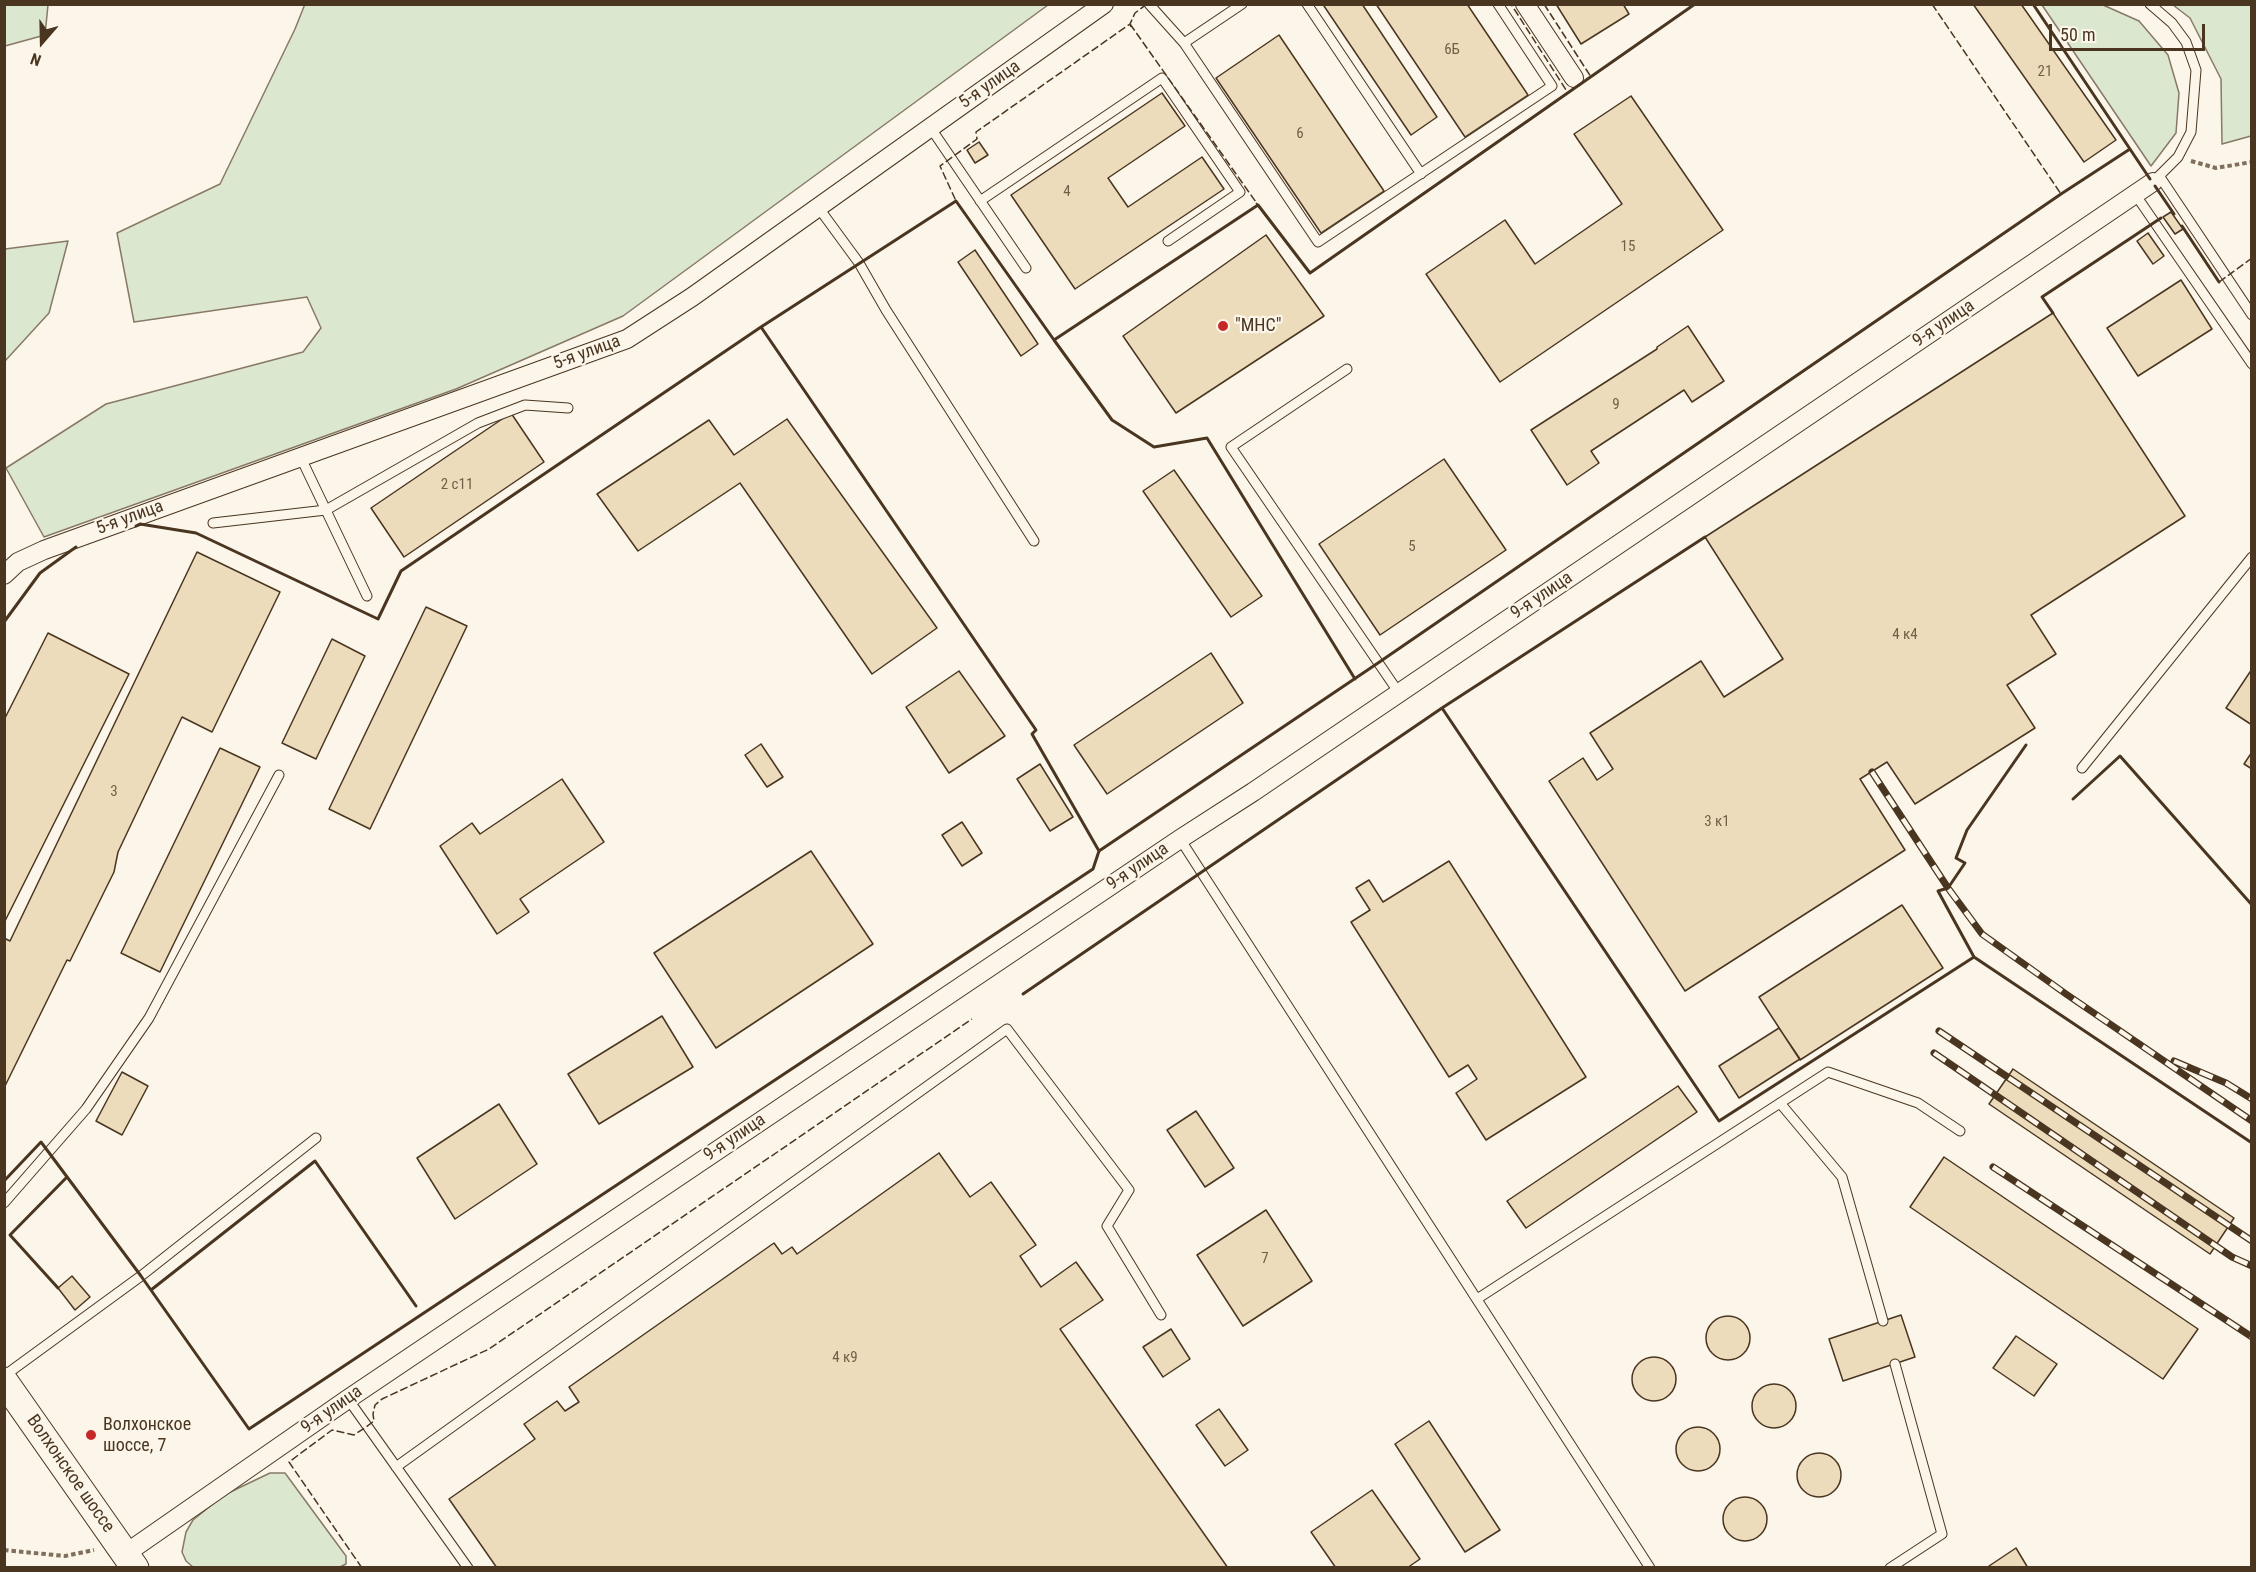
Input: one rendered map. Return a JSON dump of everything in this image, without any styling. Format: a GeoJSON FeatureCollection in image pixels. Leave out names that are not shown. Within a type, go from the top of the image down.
{"type":"FeatureCollection","features":[{"type":"Feature","properties":{"kind":"main road","name":"Волхонское шоссе"},"geometry":{"type":"LineString","coordinates":[[4,1382],[130,1561]]}},
{"type":"Feature","properties":{"kind":"street","name":"5-я улица"},"geometry":{"type":"LineString","coordinates":[[4,575],[18,562],[44,550],[627,339],[692,297],[1104,4]]}},
{"type":"Feature","properties":{"kind":"street"},"geometry":{"type":"LineString","coordinates":[[1525,4],[1574,78]]}},
{"type":"Feature","properties":{"kind":"street","name":"9-я улица"},"geometry":{"type":"LineString","coordinates":[[130,1561],[348,1399],[1399,693],[2156,180]]}},
{"type":"Feature","properties":{"kind":"lane"},"geometry":{"type":"LineString","coordinates":[[1149,4],[1184,43],[1318,242],[1552,86],[1498,4]]}},
{"type":"Feature","properties":{"kind":"lane"},"geometry":{"type":"LineString","coordinates":[[1184,43],[1242,4]]}},
{"type":"Feature","properties":{"kind":"lane"},"geometry":{"type":"LineString","coordinates":[[1307,4],[1421,174]]}},
{"type":"Feature","properties":{"kind":"lane"},"geometry":{"type":"LineString","coordinates":[[2150,4],[2172,23],[2186,42],[2196,70],[2191,132],[2178,157],[2156,180],[2252,315]]}},
{"type":"Feature","properties":{"kind":"lane"},"geometry":{"type":"LineString","coordinates":[[980,201],[1162,78],[1240,192],[1168,241]]}},
{"type":"Feature","properties":{"kind":"lane"},"geometry":{"type":"LineString","coordinates":[[930,127],[1026,268]]}},
{"type":"Feature","properties":{"kind":"lane"},"geometry":{"type":"LineString","coordinates":[[2135,194],[2252,364]]}},
{"type":"Feature","properties":{"kind":"lane"},"geometry":{"type":"LineString","coordinates":[[818,207],[859,263],[886,310],[1034,541]]}},
{"type":"Feature","properties":{"kind":"lane"},"geometry":{"type":"LineString","coordinates":[[1347,369],[1231,447],[1399,693]]}},
{"type":"Feature","properties":{"kind":"lane"},"geometry":{"type":"LineString","coordinates":[[213,523],[326,510],[478,423],[525,405],[568,408]]}},
{"type":"Feature","properties":{"kind":"lane"},"geometry":{"type":"LineString","coordinates":[[300,456],[368,596]]}},
{"type":"Feature","properties":{"kind":"lane"},"geometry":{"type":"LineString","coordinates":[[2082,768],[2252,557]]}},
{"type":"Feature","properties":{"kind":"lane"},"geometry":{"type":"LineString","coordinates":[[4,1203],[86,1109],[148,1017],[279,775]]}},
{"type":"Feature","properties":{"kind":"lane"},"geometry":{"type":"LineString","coordinates":[[1180,839],[1650,1568]]}},
{"type":"Feature","properties":{"kind":"lane"},"geometry":{"type":"LineString","coordinates":[[396,1467],[1007,1029],[1129,1190],[1107,1226],[1161,1315]]}},
{"type":"Feature","properties":{"kind":"lane"},"geometry":{"type":"LineString","coordinates":[[1477,1299],[1828,1072],[1918,1103],[1960,1131]]}},
{"type":"Feature","properties":{"kind":"lane"},"geometry":{"type":"LineString","coordinates":[[1780,1103],[1842,1177],[1883,1321]]}},
{"type":"Feature","properties":{"kind":"lane"},"geometry":{"type":"LineString","coordinates":[[4,1376],[141,1276],[316,1138]]}},
{"type":"Feature","properties":{"kind":"lane"},"geometry":{"type":"LineString","coordinates":[[1890,1568],[1942,1534],[1894,1364]]}},
{"type":"Feature","properties":{"kind":"lane"},"geometry":{"type":"LineString","coordinates":[[348,1399],[468,1568]]}},
{"type":"Feature","properties":{"kind":"path"},"geometry":{"type":"LineString","coordinates":[[2178,157],[2216,168],[2252,162]]}},
{"type":"Feature","properties":{"kind":"path"},"geometry":{"type":"LineString","coordinates":[[4,1550],[65,1556],[95,1550]]}},
{"type":"Feature","properties":{"kind":"green space"},"geometry":{"type":"Polygon","coordinates":[[[5,4],[48,5],[45,35],[5,46],[5,4]]]}},
{"type":"Feature","properties":{"kind":"green space"},"geometry":{"type":"Polygon","coordinates":[[[305,4],[1048,5],[623,316],[456,389],[44,537],[6,468],[106,404],[303,352],[321,328],[307,297],[134,322],[117,233],[220,184],[305,4]]]}},
{"type":"Feature","properties":{"kind":"green space"},"geometry":{"type":"Polygon","coordinates":[[[2042,5],[2103,5],[2139,21],[2168,55],[2179,93],[2176,133],[2151,166],[2042,5]]]}},
{"type":"Feature","properties":{"kind":"green space"},"geometry":{"type":"Polygon","coordinates":[[[2173,5],[2251,5],[2251,136],[2222,144],[2221,79],[2190,18],[2173,5]]]}},
{"type":"Feature","properties":{"kind":"green space"},"geometry":{"type":"Polygon","coordinates":[[[68,241],[49,313],[5,361],[5,249],[68,241]]]}},
{"type":"Feature","properties":{"kind":"green space"},"geometry":{"type":"Polygon","coordinates":[[[270,1473],[285,1473],[346,1556],[346,1564],[338,1568],[193,1567],[186,1561],[182,1552],[186,1532],[193,1520],[224,1495],[270,1473]]]}},
{"type":"Feature","properties":{"kind":"building"},"geometry":{"type":"Polygon","coordinates":[[[1326,4],[1362,4],[1437,117],[1411,135],[1324,6],[1326,4]]]}},
{"type":"Feature","properties":{"kind":"building"},"geometry":{"type":"Polygon","coordinates":[[[1376,4],[1467,4],[1528,95],[1465,137],[1376,4]]]}},
{"type":"Feature","properties":{"kind":"building"},"geometry":{"type":"Polygon","coordinates":[[[1556,4],[1623,4],[1629,14],[1581,44],[1556,4]]]}},
{"type":"Feature","properties":{"kind":"building"},"geometry":{"type":"Polygon","coordinates":[[[1973,4],[2021,4],[2116,140],[2084,162],[1973,4]]]}},
{"type":"Feature","properties":{"kind":"building"},"geometry":{"type":"Polygon","coordinates":[[[1279,35],[1384,191],[1321,233],[1216,78],[1279,35]]]}},
{"type":"Feature","properties":{"kind":"building"},"geometry":{"type":"Polygon","coordinates":[[[1162,93],[1185,126],[1108,178],[1128,207],[1202,157],[1224,189],[1075,289],[1011,195],[1162,93]]]}},
{"type":"Feature","properties":{"kind":"building"},"geometry":{"type":"Polygon","coordinates":[[[1631,96],[1723,230],[1500,382],[1426,274],[1505,220],[1535,264],[1622,204],[1574,134],[1631,96]]]}},
{"type":"Feature","properties":{"kind":"building"},"geometry":{"type":"Polygon","coordinates":[[[979,142],[988,155],[975,163],[967,150],[979,142]]]}},
{"type":"Feature","properties":{"kind":"building"},"geometry":{"type":"Polygon","coordinates":[[[2171,212],[2183,229],[2175,234],[2163,217],[2171,212]]]}},
{"type":"Feature","properties":{"kind":"building"},"geometry":{"type":"Polygon","coordinates":[[[2148,233],[2164,256],[2153,264],[2137,241],[2148,233]]]}},
{"type":"Feature","properties":{"kind":"building","name":"\"МНС\""},"geometry":{"type":"Polygon","coordinates":[[[1266,235],[1324,316],[1176,413],[1123,336],[1266,235]]]}},
{"type":"Feature","properties":{"kind":"building"},"geometry":{"type":"Polygon","coordinates":[[[975,250],[1038,344],[1021,356],[958,262],[975,250]]]}},
{"type":"Feature","properties":{"kind":"building"},"geometry":{"type":"Polygon","coordinates":[[[2181,280],[2212,329],[2138,376],[2107,328],[2181,280]]]}},
{"type":"Feature","properties":{"kind":"building"},"geometry":{"type":"Polygon","coordinates":[[[2053,313],[2185,516],[2031,615],[2056,654],[2007,685],[2035,728],[1915,804],[1887,762],[1860,779],[1905,850],[1685,991],[1549,781],[1583,758],[1597,780],[1613,769],[1590,733],[1701,661],[1724,697],[1783,659],[1705,537],[2053,313]]]}},
{"type":"Feature","properties":{"kind":"building"},"geometry":{"type":"Polygon","coordinates":[[[1688,326],[1724,381],[1692,402],[1684,390],[1591,451],[1599,463],[1567,485],[1531,430],[1657,349],[1688,326]]]}},
{"type":"Feature","properties":{"kind":"building"},"geometry":{"type":"Polygon","coordinates":[[[511,413],[544,462],[404,557],[371,508],[511,413]]]}},
{"type":"Feature","properties":{"kind":"building"},"geometry":{"type":"Polygon","coordinates":[[[787,419],[937,628],[872,674],[740,483],[638,551],[597,494],[709,420],[734,455],[787,419]]]}},
{"type":"Feature","properties":{"kind":"building"},"geometry":{"type":"Polygon","coordinates":[[[1444,459],[1506,550],[1380,635],[1319,544],[1444,459]]]}},
{"type":"Feature","properties":{"kind":"building"},"geometry":{"type":"Polygon","coordinates":[[[1174,470],[1262,596],[1231,617],[1143,491],[1174,470]]]}},
{"type":"Feature","properties":{"kind":"building"},"geometry":{"type":"Polygon","coordinates":[[[197,552],[280,592],[212,732],[182,717],[118,852],[114,872],[70,961],[67,960],[5,1086],[4,938],[10,941],[197,552]]]}},
{"type":"Feature","properties":{"kind":"building"},"geometry":{"type":"Polygon","coordinates":[[[426,607],[467,626],[370,829],[329,809],[426,607]]]}},
{"type":"Feature","properties":{"kind":"building"},"geometry":{"type":"Polygon","coordinates":[[[48,633],[129,674],[5,921],[4,720],[48,633]]]}},
{"type":"Feature","properties":{"kind":"building"},"geometry":{"type":"Polygon","coordinates":[[[332,639],[365,656],[316,759],[282,743],[332,639]]]}},
{"type":"Feature","properties":{"kind":"building"},"geometry":{"type":"Polygon","coordinates":[[[1211,653],[1243,703],[1107,794],[1074,745],[1211,653]]]}},
{"type":"Feature","properties":{"kind":"building"},"geometry":{"type":"Polygon","coordinates":[[[2252,669],[2252,725],[2226,708],[2252,669]]]}},
{"type":"Feature","properties":{"kind":"building"},"geometry":{"type":"Polygon","coordinates":[[[959,671],[1005,736],[949,773],[906,707],[959,671]]]}},
{"type":"Feature","properties":{"kind":"building"},"geometry":{"type":"Polygon","coordinates":[[[761,744],[783,777],[767,787],[745,755],[761,744]]]}},
{"type":"Feature","properties":{"kind":"building"},"geometry":{"type":"Polygon","coordinates":[[[220,748],[260,767],[160,972],[121,953],[220,748]]]}},
{"type":"Feature","properties":{"kind":"building"},"geometry":{"type":"Polygon","coordinates":[[[2252,752],[2252,769],[2244,764],[2252,752]]]}},
{"type":"Feature","properties":{"kind":"building"},"geometry":{"type":"Polygon","coordinates":[[[1040,764],[1073,817],[1050,831],[1017,779],[1040,764]]]}},
{"type":"Feature","properties":{"kind":"building"},"geometry":{"type":"Polygon","coordinates":[[[562,779],[604,842],[520,899],[529,912],[497,934],[440,846],[472,823],[480,834],[562,779]]]}},
{"type":"Feature","properties":{"kind":"building"},"geometry":{"type":"Polygon","coordinates":[[[962,822],[982,853],[962,866],[942,835],[962,822]]]}},
{"type":"Feature","properties":{"kind":"building"},"geometry":{"type":"Polygon","coordinates":[[[811,851],[873,944],[716,1048],[654,953],[811,851]]]}},
{"type":"Feature","properties":{"kind":"building"},"geometry":{"type":"Polygon","coordinates":[[[1449,861],[1586,1077],[1486,1140],[1456,1093],[1477,1079],[1468,1065],[1449,1077],[1351,922],[1370,910],[1356,888],[1369,880],[1383,902],[1449,861]]]}},
{"type":"Feature","properties":{"kind":"building"},"geometry":{"type":"Polygon","coordinates":[[[1902,905],[1943,968],[1800,1060],[1759,997],[1902,905]]]}},
{"type":"Feature","properties":{"kind":"building"},"geometry":{"type":"Polygon","coordinates":[[[662,1016],[693,1067],[599,1124],[568,1074],[662,1016]]]}},
{"type":"Feature","properties":{"kind":"building"},"geometry":{"type":"Polygon","coordinates":[[[1779,1028],[1800,1059],[1739,1098],[1719,1066],[1779,1028]]]}},
{"type":"Feature","properties":{"kind":"building"},"geometry":{"type":"Polygon","coordinates":[[[2013,1069],[2234,1218],[2210,1254],[1989,1104],[2013,1069]]]}},
{"type":"Feature","properties":{"kind":"building"},"geometry":{"type":"Polygon","coordinates":[[[122,1072],[148,1086],[122,1135],[96,1121],[122,1072]]]}},
{"type":"Feature","properties":{"kind":"building"},"geometry":{"type":"Polygon","coordinates":[[[1678,1086],[1697,1112],[1526,1228],[1507,1201],[1678,1086]]]}},
{"type":"Feature","properties":{"kind":"building"},"geometry":{"type":"Polygon","coordinates":[[[499,1104],[537,1164],[455,1219],[417,1158],[499,1104]]]}},
{"type":"Feature","properties":{"kind":"building"},"geometry":{"type":"Polygon","coordinates":[[[1196,1111],[1234,1168],[1205,1187],[1167,1130],[1196,1111]]]}},
{"type":"Feature","properties":{"kind":"building"},"geometry":{"type":"Polygon","coordinates":[[[939,1153],[970,1197],[991,1182],[1036,1245],[1020,1256],[1041,1287],[1076,1262],[1103,1300],[1060,1329],[1228,1568],[497,1568],[449,1499],[535,1439],[524,1424],[557,1401],[565,1411],[579,1402],[569,1387],[774,1243],[782,1254],[792,1247],[797,1254],[939,1153]]]}},
{"type":"Feature","properties":{"kind":"building"},"geometry":{"type":"Polygon","coordinates":[[[1944,1157],[2198,1329],[2163,1379],[1910,1207],[1944,1157]]]}},
{"type":"Feature","properties":{"kind":"building"},"geometry":{"type":"Polygon","coordinates":[[[1266,1210],[1312,1281],[1243,1326],[1197,1255],[1266,1210]]]}},
{"type":"Feature","properties":{"kind":"building"},"geometry":{"type":"Polygon","coordinates":[[[72,1276],[90,1297],[75,1310],[58,1288],[72,1276]]]}},
{"type":"Feature","properties":{"kind":"building"},"geometry":{"type":"Polygon","coordinates":[[[1901,1315],[1915,1357],[1843,1381],[1829,1339],[1901,1315]]]}},
{"type":"Feature","properties":{"kind":"building"},"geometry":{"type":"Polygon","coordinates":[[[1728,1316],[1743,1323],[1750,1338],[1743,1353],[1728,1360],[1713,1353],[1706,1338],[1713,1323],[1728,1316]]]}},
{"type":"Feature","properties":{"kind":"building"},"geometry":{"type":"Polygon","coordinates":[[[1171,1329],[1190,1359],[1163,1377],[1143,1347],[1171,1329]]]}},
{"type":"Feature","properties":{"kind":"building"},"geometry":{"type":"Polygon","coordinates":[[[2016,1336],[2057,1364],[2034,1396],[1993,1368],[2016,1336]]]}},
{"type":"Feature","properties":{"kind":"building"},"geometry":{"type":"Polygon","coordinates":[[[1654,1357],[1669,1364],[1676,1379],[1669,1394],[1654,1401],[1639,1394],[1632,1379],[1639,1364],[1654,1357]]]}},
{"type":"Feature","properties":{"kind":"building"},"geometry":{"type":"Polygon","coordinates":[[[1774,1384],[1789,1391],[1796,1406],[1789,1421],[1774,1428],[1759,1421],[1752,1406],[1759,1391],[1774,1384]]]}},
{"type":"Feature","properties":{"kind":"building"},"geometry":{"type":"Polygon","coordinates":[[[1219,1409],[1248,1450],[1225,1466],[1196,1425],[1219,1409]]]}},
{"type":"Feature","properties":{"kind":"building"},"geometry":{"type":"Polygon","coordinates":[[[1429,1421],[1500,1530],[1465,1552],[1395,1444],[1429,1421]]]}},
{"type":"Feature","properties":{"kind":"building"},"geometry":{"type":"Polygon","coordinates":[[[1698,1427],[1713,1434],[1720,1449],[1713,1464],[1698,1471],[1683,1464],[1676,1449],[1683,1434],[1698,1427]]]}},
{"type":"Feature","properties":{"kind":"building"},"geometry":{"type":"Polygon","coordinates":[[[1819,1453],[1834,1460],[1841,1475],[1834,1490],[1819,1497],[1804,1490],[1797,1475],[1804,1460],[1819,1453]]]}},
{"type":"Feature","properties":{"kind":"building"},"geometry":{"type":"Polygon","coordinates":[[[1372,1490],[1420,1559],[1407,1568],[1336,1568],[1311,1532],[1372,1490]]]}},
{"type":"Feature","properties":{"kind":"building"},"geometry":{"type":"Polygon","coordinates":[[[1745,1497],[1760,1504],[1767,1519],[1760,1534],[1745,1541],[1730,1534],[1723,1519],[1730,1504],[1745,1497]]]}},
{"type":"Feature","properties":{"kind":"building"},"geometry":{"type":"Polygon","coordinates":[[[2016,1548],[2028,1568],[1986,1568],[2016,1548]]]}},
{"type":"Feature","properties":{"kind":"railway"},"geometry":{"type":"LineString","coordinates":[[1872,772],[1948,888],[1982,934],[2252,1121]]}},
{"type":"Feature","properties":{"kind":"railway"},"geometry":{"type":"LineString","coordinates":[[1939,1031],[2252,1241]]}},
{"type":"Feature","properties":{"kind":"railway"},"geometry":{"type":"LineString","coordinates":[[1934,1053],[2232,1257],[2252,1266]]}},
{"type":"Feature","properties":{"kind":"railway"},"geometry":{"type":"LineString","coordinates":[[2174,1061],[2226,1083],[2252,1099]]}},
{"type":"Feature","properties":{"kind":"railway"},"geometry":{"type":"LineString","coordinates":[[1993,1167],[2252,1337]]}},
{"type":"Feature","properties":{"kind":"fence"},"geometry":{"type":"LineString","coordinates":[[1131,27],[1135,13],[1147,4]]}},
{"type":"Feature","properties":{"kind":"fence"},"geometry":{"type":"LineString","coordinates":[[1256,203],[1310,273],[1568,93],[1511,4]]}},
{"type":"Feature","properties":{"kind":"fence"},"geometry":{"type":"LineString","coordinates":[[1544,4],[1591,77],[1695,4]]}},
{"type":"Feature","properties":{"kind":"fence"},"geometry":{"type":"LineString","coordinates":[[1932,4],[2061,194]]}},
{"type":"Feature","properties":{"kind":"fence"},"geometry":{"type":"LineString","coordinates":[[1130,24],[1258,205],[1054,340],[956,201],[940,166],[977,139],[976,132],[1130,24]]}},
{"type":"Feature","properties":{"kind":"fence"},"geometry":{"type":"LineString","coordinates":[[2219,282],[2252,258]]}},
{"type":"Feature","properties":{"kind":"fence"},"geometry":{"type":"LineString","coordinates":[[362,1568],[289,1462],[332,1430],[354,1435],[366,1427],[374,1421],[375,1405],[382,1399],[489,1349],[972,1019]]}},
{"type":"Feature","properties":{"kind":"wall"},"geometry":{"type":"LineString","coordinates":[[136,526],[140,524],[196,533],[378,619],[401,571],[761,327],[956,201],[1054,340],[1258,205],[1310,273],[1695,4]]}},
{"type":"Feature","properties":{"kind":"wall"},"geometry":{"type":"LineString","coordinates":[[2033,4],[2150,179]]}},
{"type":"Feature","properties":{"kind":"wall"},"geometry":{"type":"LineString","coordinates":[[4,1181],[41,1142],[141,1276],[249,1429],[1093,869],[1099,851],[2130,149]]}},
{"type":"Feature","properties":{"kind":"wall"},"geometry":{"type":"LineString","coordinates":[[2155,186],[2174,214]]}},
{"type":"Feature","properties":{"kind":"wall"},"geometry":{"type":"LineString","coordinates":[[2053,313],[2042,297],[2161,218]]}},
{"type":"Feature","properties":{"kind":"wall"},"geometry":{"type":"LineString","coordinates":[[2182,226],[2219,282]]}},
{"type":"Feature","properties":{"kind":"wall"},"geometry":{"type":"LineString","coordinates":[[761,327],[1036,730],[1032,734],[1099,851]]}},
{"type":"Feature","properties":{"kind":"wall"},"geometry":{"type":"LineString","coordinates":[[1054,340],[1112,420],[1154,447],[1207,438],[1355,679]]}},
{"type":"Feature","properties":{"kind":"wall"},"geometry":{"type":"LineString","coordinates":[[1023,994],[1442,708],[1705,537]]}},
{"type":"Feature","properties":{"kind":"wall"},"geometry":{"type":"LineString","coordinates":[[4,622],[40,573],[76,547]]}},
{"type":"Feature","properties":{"kind":"wall"},"geometry":{"type":"LineString","coordinates":[[1442,708],[1719,1121],[1974,957],[1938,891],[1948,888],[1965,863],[1956,858],[1967,830],[2026,745]]}},
{"type":"Feature","properties":{"kind":"wall"},"geometry":{"type":"LineString","coordinates":[[2073,799],[2120,756],[2252,905]]}},
{"type":"Feature","properties":{"kind":"wall"},"geometry":{"type":"LineString","coordinates":[[1974,957],[2252,1143]]}},
{"type":"Feature","properties":{"kind":"wall"},"geometry":{"type":"LineString","coordinates":[[151,1290],[315,1161],[416,1306]]}},
{"type":"Feature","properties":{"kind":"wall"},"geometry":{"type":"LineString","coordinates":[[58,1288],[10,1235],[67,1177]]}},
{"type":"Feature","properties":{"kind":"place","name":"\"МНС\""},"geometry":{"type":"Point","coordinates":[1223,326]}},
{"type":"Feature","properties":{"kind":"place","name":"Волхонское шоссе, 7"},"geometry":{"type":"Point","coordinates":[91,1435]}}]}
